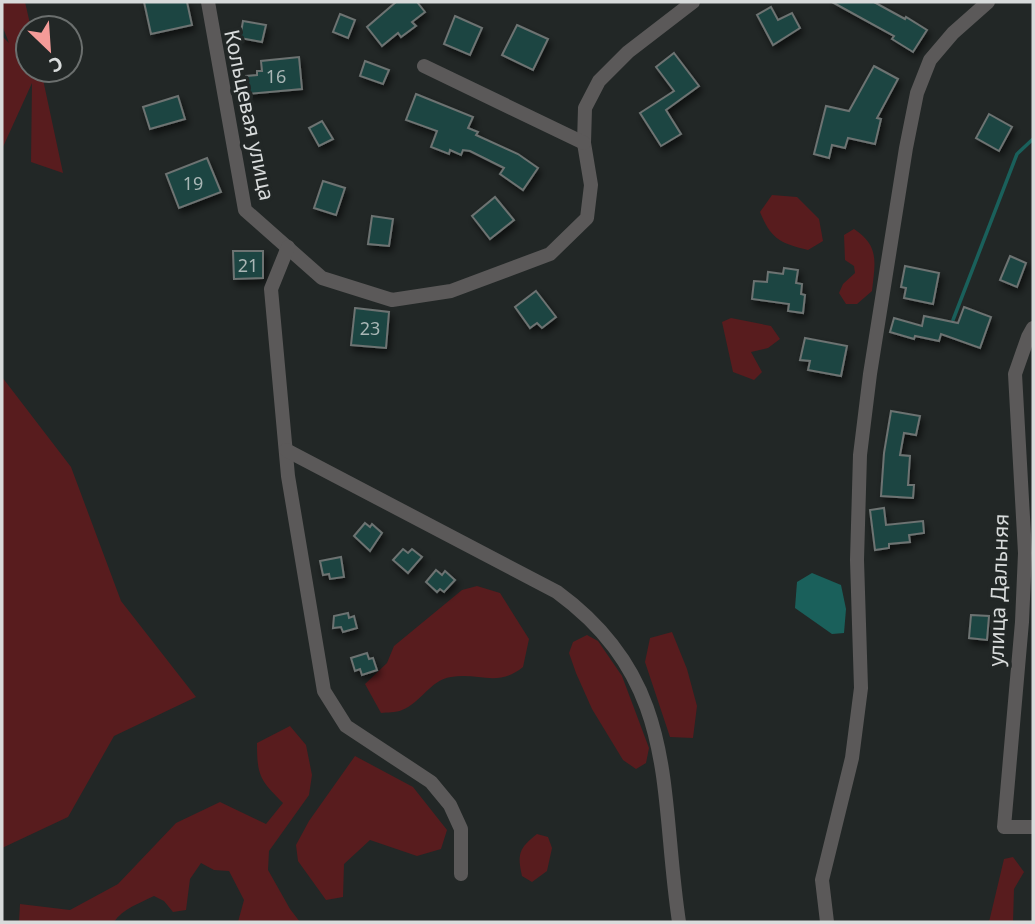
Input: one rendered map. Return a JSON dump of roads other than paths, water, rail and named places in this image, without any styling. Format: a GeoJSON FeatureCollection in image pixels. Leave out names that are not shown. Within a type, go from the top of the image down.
{"type":"FeatureCollection","features":[{"type":"Feature","properties":{"kind":"street","name":"Кольцевая улица"},"geometry":{"type":"LineString","coordinates":[[208,2],[245,210],[322,278],[392,300],[452,291],[550,254],[587,218],[591,185],[584,143],[585,108],[599,81],[628,52],[694,2]]}},
{"type":"Feature","properties":{"kind":"street"},"geometry":{"type":"LineString","coordinates":[[827,922],[822,880],[852,758],[861,688],[857,560],[860,455],[870,374],[906,148],[917,93],[930,60],[953,33],[988,2]]}},
{"type":"Feature","properties":{"kind":"street"},"geometry":{"type":"LineString","coordinates":[[424,66],[584,143]]}},
{"type":"Feature","properties":{"kind":"street"},"geometry":{"type":"LineString","coordinates":[[288,247],[271,289],[288,476],[324,691],[346,726],[431,782],[450,805],[460,829],[461,874]]}},
{"type":"Feature","properties":{"kind":"street","name":"улица Дальняя"},"geometry":{"type":"LineString","coordinates":[[1033,328],[1015,374],[1025,553],[1022,622],[1003,827],[1033,827]]}},
{"type":"Feature","properties":{"kind":"street"},"geometry":{"type":"LineString","coordinates":[[286,450],[557,592],[607,637],[628,665],[640,691],[658,749],[666,789],[679,922]]}},
{"type":"Feature","properties":{"kind":"water"},"geometry":{"type":"Polygon","coordinates":[[[812,573],[841,585],[846,609],[844,633],[832,634],[795,608],[797,582],[812,573]]]}},
{"type":"Feature","properties":{"kind":"waterway"},"geometry":{"type":"LineString","coordinates":[[953,320],[1017,154],[1033,139]]}}]}
